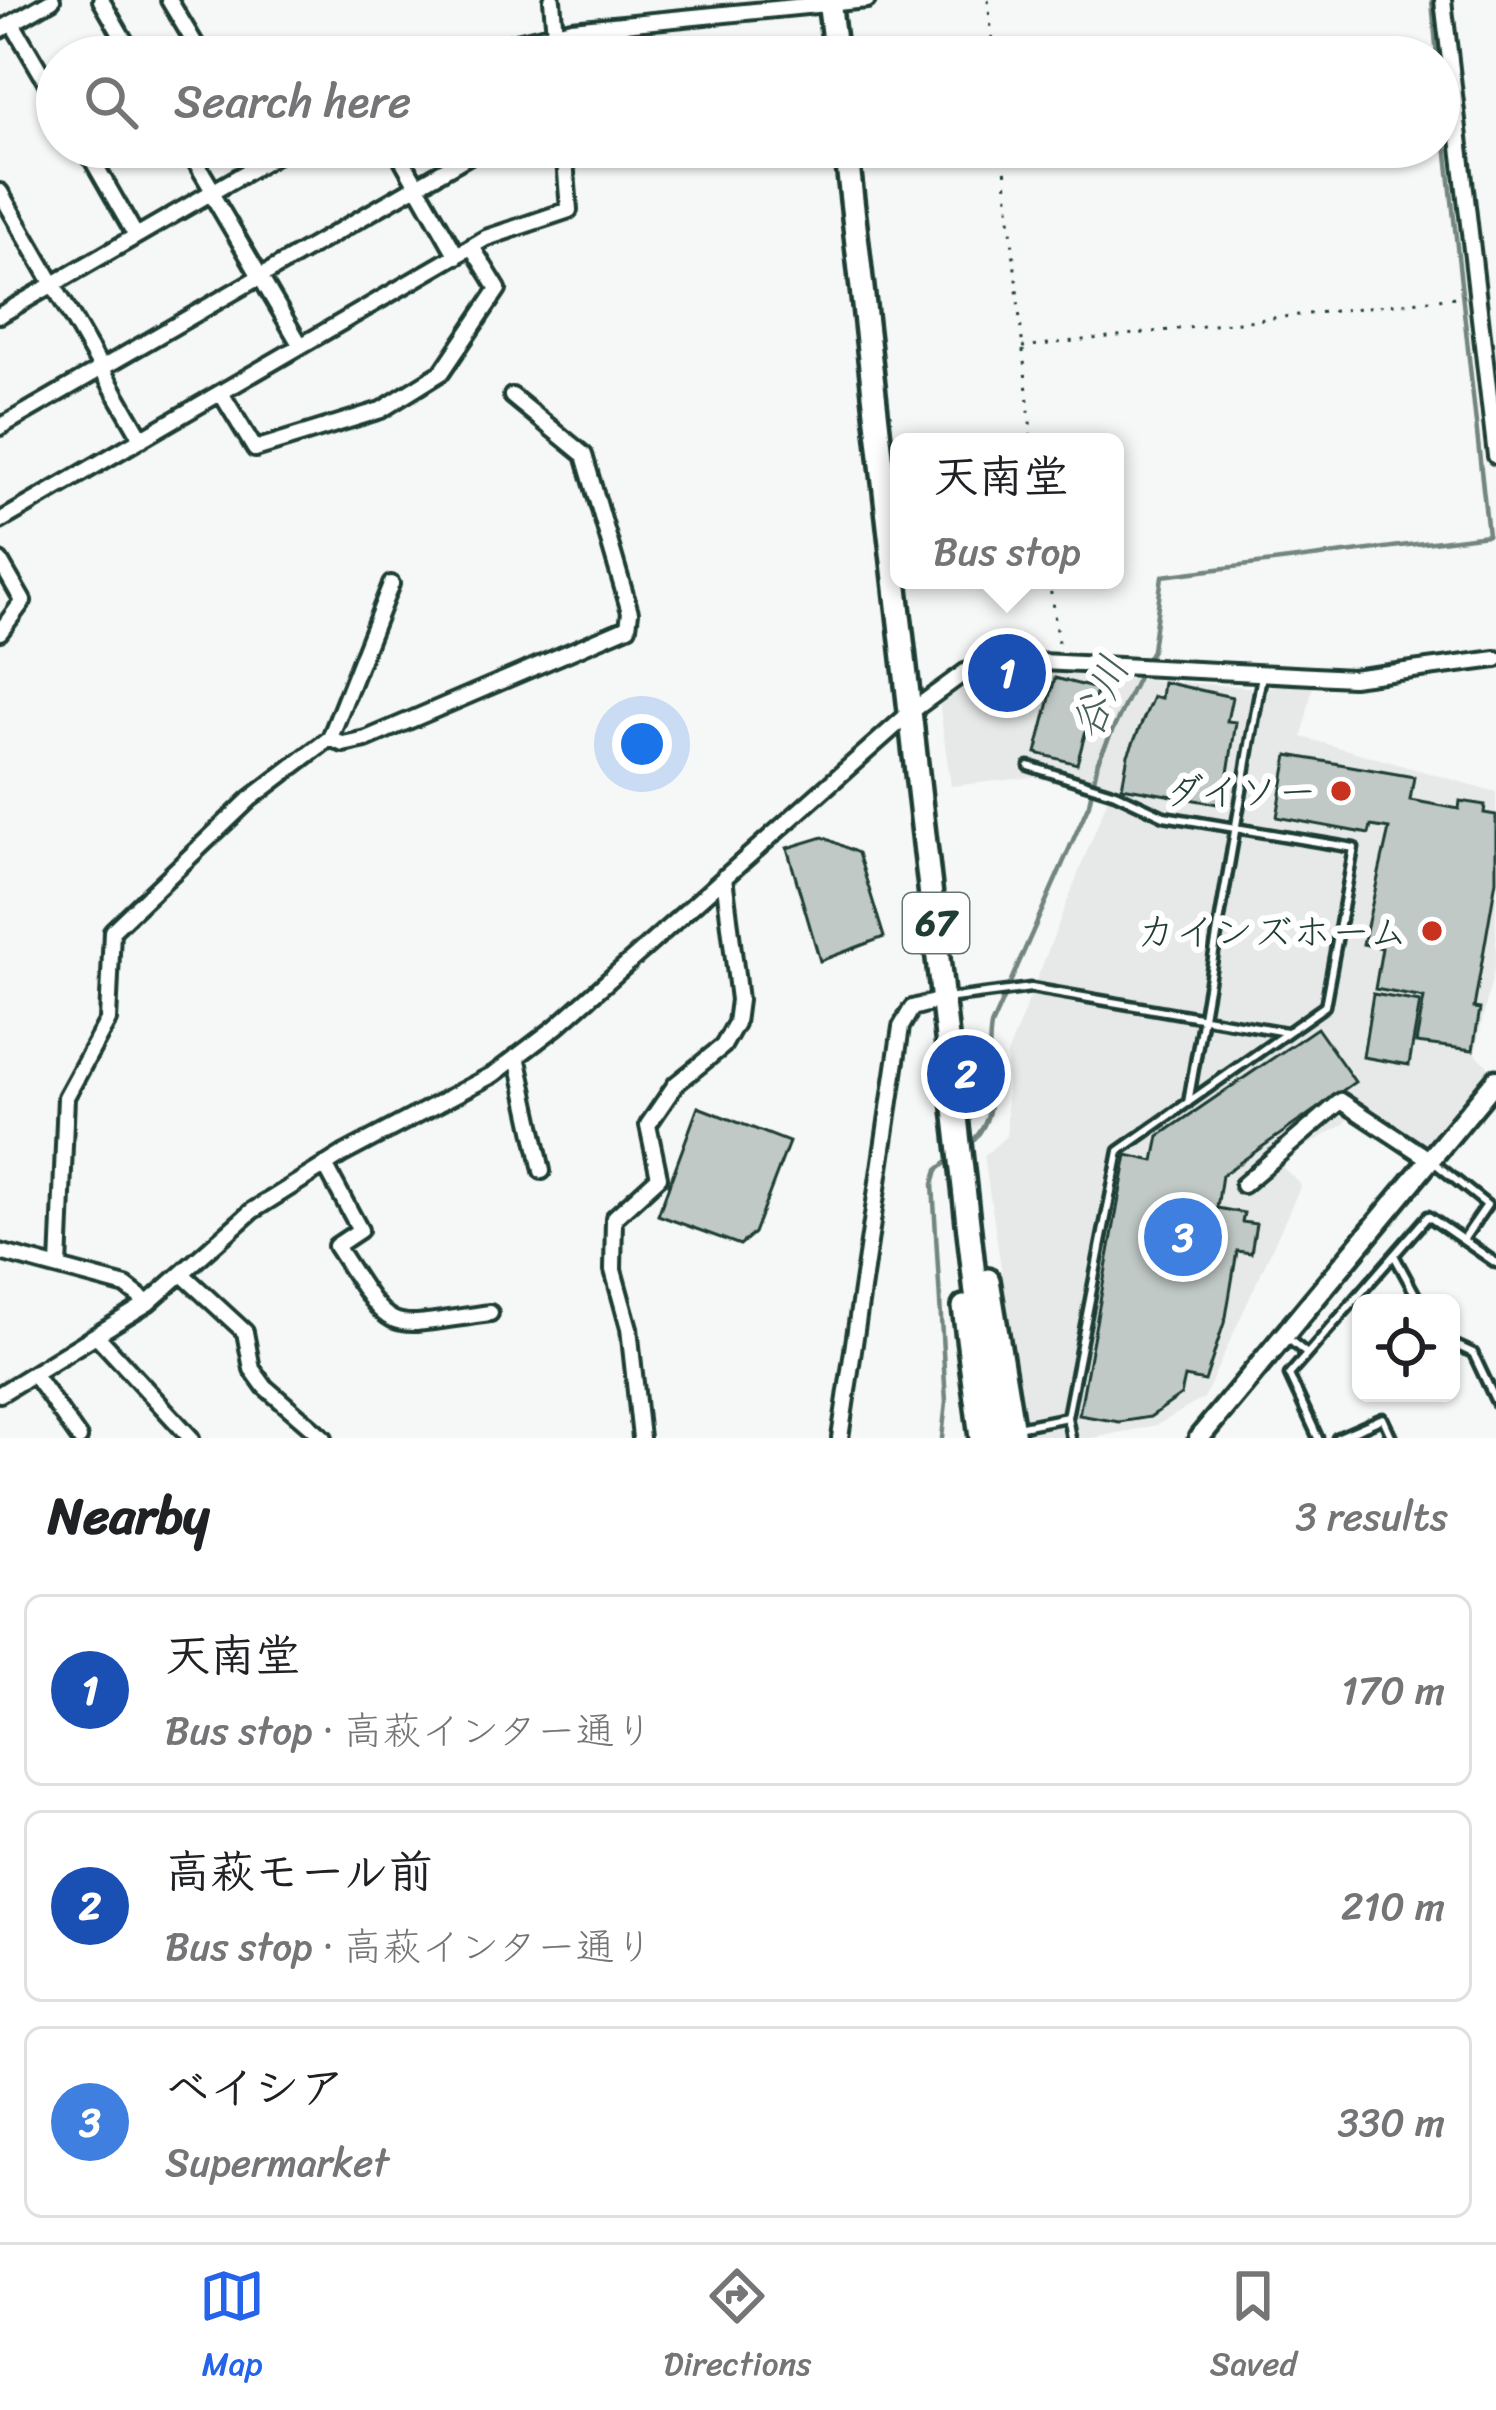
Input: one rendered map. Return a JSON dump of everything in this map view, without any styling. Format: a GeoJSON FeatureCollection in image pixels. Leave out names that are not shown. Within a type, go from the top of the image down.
{"type":"FeatureCollection","features":[{"type":"Feature","properties":{"kind":"main road"},"geometry":{"type":"LineString","coordinates":[[830,2],[834,36]]}},
{"type":"Feature","properties":{"kind":"main road","name":"67"},"geometry":{"type":"LineString","coordinates":[[848,168],[890,523]]}},
{"type":"Feature","properties":{"kind":"main road","name":"67"},"geometry":{"type":"LineString","coordinates":[[898,589],[967,1205]]}},
{"type":"Feature","properties":{"kind":"main road"},"geometry":{"type":"LineString","coordinates":[[967,1205],[989,1286],[1008,1434]]}},
{"type":"Feature","properties":{"kind":"main road"},"geometry":{"type":"LineString","coordinates":[[967,1205],[963,1295],[981,1438]]}},
{"type":"Feature","properties":{"kind":"street"},"geometry":{"type":"LineString","coordinates":[[36,70],[6,26],[52,0]]}},
{"type":"Feature","properties":{"kind":"street"},"geometry":{"type":"LineString","coordinates":[[101,0],[122,36]]}},
{"type":"Feature","properties":{"kind":"street"},"geometry":{"type":"LineString","coordinates":[[170,0],[191,36]]}},
{"type":"Feature","properties":{"kind":"street"},"geometry":{"type":"LineString","coordinates":[[553,0],[555,36]]}},
{"type":"Feature","properties":{"kind":"street"},"geometry":{"type":"LineString","coordinates":[[539,36],[868,0]]}},
{"type":"Feature","properties":{"kind":"street"},"geometry":{"type":"LineString","coordinates":[[1443,0],[1447,36]]}},
{"type":"Feature","properties":{"kind":"street"},"geometry":{"type":"LineString","coordinates":[[1460,143],[1496,456]]}},
{"type":"Feature","properties":{"kind":"street"},"geometry":{"type":"LineString","coordinates":[[97,168],[136,236]]}},
{"type":"Feature","properties":{"kind":"street"},"geometry":{"type":"LineString","coordinates":[[199,168],[302,346]]}},
{"type":"Feature","properties":{"kind":"street"},"geometry":{"type":"LineString","coordinates":[[0,315],[254,168]]}},
{"type":"Feature","properties":{"kind":"street"},"geometry":{"type":"LineString","coordinates":[[407,168],[457,256]]}},
{"type":"Feature","properties":{"kind":"street"},"geometry":{"type":"LineString","coordinates":[[0,428],[444,168]]}},
{"type":"Feature","properties":{"kind":"street"},"geometry":{"type":"LineString","coordinates":[[0,521],[472,247],[525,221],[569,210],[566,168]]}},
{"type":"Feature","properties":{"kind":"street"},"geometry":{"type":"LineString","coordinates":[[0,192],[142,439]]}},
{"type":"Feature","properties":{"kind":"street"},"geometry":{"type":"LineString","coordinates":[[221,393],[255,449],[381,410],[446,368],[497,290],[472,247]]}},
{"type":"Feature","properties":{"kind":"street"},"geometry":{"type":"LineString","coordinates":[[330,738],[343,744],[366,739],[628,627],[630,611],[584,455],[512,396]]}},
{"type":"Feature","properties":{"kind":"street"},"geometry":{"type":"LineString","coordinates":[[0,561],[23,601],[0,632]]}},
{"type":"Feature","properties":{"kind":"street"},"geometry":{"type":"LineString","coordinates":[[59,1267],[66,1097],[108,1020],[112,931],[250,799],[330,738],[392,584]]}},
{"type":"Feature","properties":{"kind":"street"},"geometry":{"type":"LineString","coordinates":[[0,1394],[148,1303],[252,1211],[518,1056],[912,711],[984,664],[1061,660],[1262,675],[1385,677],[1496,659]]}},
{"type":"Feature","properties":{"kind":"street"},"geometry":{"type":"LineString","coordinates":[[641,1438],[629,1328],[613,1270],[614,1218],[659,1177],[648,1125],[676,1084],[724,1046],[736,1023],[740,1000],[724,877]]}},
{"type":"Feature","properties":{"kind":"street"},"geometry":{"type":"LineString","coordinates":[[840,1438],[901,1027],[912,1008],[945,999]]}},
{"type":"Feature","properties":{"kind":"street"},"geometry":{"type":"LineString","coordinates":[[518,1056],[542,1171]]}},
{"type":"Feature","properties":{"kind":"street"},"geometry":{"type":"LineString","coordinates":[[1199,1438],[1496,1080]]}},
{"type":"Feature","properties":{"kind":"street"},"geometry":{"type":"LineString","coordinates":[[1243,1185],[1341,1101],[1429,1159]]}},
{"type":"Feature","properties":{"kind":"street"},"geometry":{"type":"LineString","coordinates":[[325,1166],[360,1230],[336,1246],[383,1318],[400,1325],[490,1313]]}},
{"type":"Feature","properties":{"kind":"street"},"geometry":{"type":"LineString","coordinates":[[0,1252],[126,1286],[148,1303]]}},
{"type":"Feature","properties":{"kind":"street"},"geometry":{"type":"LineString","coordinates":[[182,1274],[245,1332],[252,1369],[265,1387],[324,1438]]}},
{"type":"Feature","properties":{"kind":"street"},"geometry":{"type":"LineString","coordinates":[[98,1337],[191,1438]]}},
{"type":"Feature","properties":{"kind":"street"},"geometry":{"type":"LineString","coordinates":[[34,1376],[79,1438]]}},
{"type":"Feature","properties":{"kind":"lane"},"geometry":{"type":"LineString","coordinates":[[1189,1103],[1262,675]]}},
{"type":"Feature","properties":{"kind":"lane"},"geometry":{"type":"LineString","coordinates":[[1029,766],[1115,793],[1164,816],[1354,848],[1325,1006],[1119,1151],[1066,1418],[1071,1438]]}},
{"type":"Feature","properties":{"kind":"lane"},"geometry":{"type":"LineString","coordinates":[[945,999],[1031,988],[1286,1032]]}},
{"type":"Feature","properties":{"kind":"lane"},"geometry":{"type":"LineString","coordinates":[[1429,1159],[1487,1205],[1462,1241]]}},
{"type":"Feature","properties":{"kind":"lane"},"geometry":{"type":"LineString","coordinates":[[1318,1438],[1289,1375],[1429,1216],[1496,1263]]}},
{"type":"Feature","properties":{"kind":"lane"},"geometry":{"type":"LineString","coordinates":[[1394,1255],[1415,1294]]}},
{"type":"Feature","properties":{"kind":"lane"},"geometry":{"type":"LineString","coordinates":[[1283,1334],[1307,1354]]}},
{"type":"Feature","properties":{"kind":"lane"},"geometry":{"type":"LineString","coordinates":[[1460,1347],[1473,1353],[1496,1402]]}},
{"type":"Feature","properties":{"kind":"lane"},"geometry":{"type":"LineString","coordinates":[[1008,1434],[1066,1418]]}},
{"type":"Feature","properties":{"kind":"lane"},"geometry":{"type":"LineString","coordinates":[[1337,1438],[1383,1418],[1392,1438]]}},
{"type":"Feature","properties":{"kind":"path"},"geometry":{"type":"LineString","coordinates":[[988,0],[992,36]]}},
{"type":"Feature","properties":{"kind":"path"},"geometry":{"type":"LineString","coordinates":[[1005,168],[1031,433]]}},
{"type":"Feature","properties":{"kind":"path"},"geometry":{"type":"LineString","coordinates":[[1022,347],[1478,295]]}},
{"type":"Feature","properties":{"kind":"path"},"geometry":{"type":"LineString","coordinates":[[1050,589],[1061,660]]}},
{"type":"Feature","properties":{"kind":"shaded area"},"geometry":{"type":"Polygon","coordinates":[[[1026,671],[1246,687],[1313,685],[1302,737],[1496,792],[1496,960],[1475,1053],[1493,1071],[1427,1144],[1357,1104],[1344,1124],[1278,1163],[1301,1185],[1204,1398],[1157,1425],[1093,1438],[1027,1438],[984,1156],[1007,1135],[1007,1055],[1108,798],[1034,777],[951,786],[939,702],[988,675],[1026,671]]]}},
{"type":"Feature","properties":{"kind":"building"},"geometry":{"type":"Polygon","coordinates":[[[1055,678],[1097,689],[1077,764],[1036,753],[1055,678]]]}},
{"type":"Feature","properties":{"kind":"building"},"geometry":{"type":"Polygon","coordinates":[[[1163,682],[1232,697],[1227,721],[1236,722],[1223,805],[1122,787],[1128,755],[1153,697],[1161,698],[1163,682]]]}},
{"type":"Feature","properties":{"kind":"building"},"geometry":{"type":"Polygon","coordinates":[[[1288,755],[1414,777],[1410,800],[1459,809],[1460,801],[1485,805],[1484,813],[1496,815],[1496,880],[1474,1008],[1480,1009],[1473,1050],[1416,1043],[1424,998],[1375,989],[1382,948],[1363,944],[1389,829],[1371,826],[1369,834],[1277,817],[1288,755]]]}},
{"type":"Feature","properties":{"kind":"building"},"geometry":{"type":"Polygon","coordinates":[[[823,837],[858,853],[884,937],[820,961],[787,848],[823,837]]]}},
{"type":"Feature","properties":{"kind":"building"},"geometry":{"type":"Polygon","coordinates":[[[1373,994],[1420,1002],[1409,1065],[1363,1057],[1373,994]]]}},
{"type":"Feature","properties":{"kind":"building"},"geometry":{"type":"Polygon","coordinates":[[[1317,1028],[1355,1082],[1222,1175],[1217,1208],[1244,1213],[1242,1222],[1256,1224],[1251,1253],[1237,1251],[1226,1317],[1205,1381],[1185,1377],[1181,1395],[1150,1417],[1119,1422],[1079,1415],[1127,1155],[1154,1161],[1159,1136],[1317,1028]]]}},
{"type":"Feature","properties":{"kind":"building"},"geometry":{"type":"Polygon","coordinates":[[[698,1107],[789,1142],[754,1233],[740,1245],[658,1215],[698,1107]]]}},
{"type":"Feature","properties":{"kind":"waterway","name":"谷川"},"geometry":{"type":"LineString","coordinates":[[1432,0],[1435,36]]}},
{"type":"Feature","properties":{"kind":"waterway","name":"谷川"},"geometry":{"type":"LineString","coordinates":[[1145,663],[1152,650],[1162,576],[1488,535],[1449,168]]}},
{"type":"Feature","properties":{"kind":"waterway","name":"谷川"},"geometry":{"type":"LineString","coordinates":[[966,1147],[979,1134],[990,1106],[991,1026],[1089,804],[1098,761],[1140,673]]}},
{"type":"Feature","properties":{"kind":"waterway","name":"谷川"},"geometry":{"type":"LineString","coordinates":[[942,1438],[946,1402],[933,1184],[937,1170],[952,1158]]}},
{"type":"Feature","properties":{"kind":"place","name":"天南堂"},"geometry":{"type":"Point","coordinates":[1007,673]}},
{"type":"Feature","properties":{"kind":"place","name":"ダイソー"},"geometry":{"type":"Point","coordinates":[1341,791]}},
{"type":"Feature","properties":{"kind":"place","name":"カインズホーム"},"geometry":{"type":"Point","coordinates":[1432,931]}},
{"type":"Feature","properties":{"kind":"place","name":"高萩モール前"},"geometry":{"type":"Point","coordinates":[966,1074]}},
{"type":"Feature","properties":{"kind":"place","name":"ベイシア"},"geometry":{"type":"Point","coordinates":[1183,1237]}}]}
